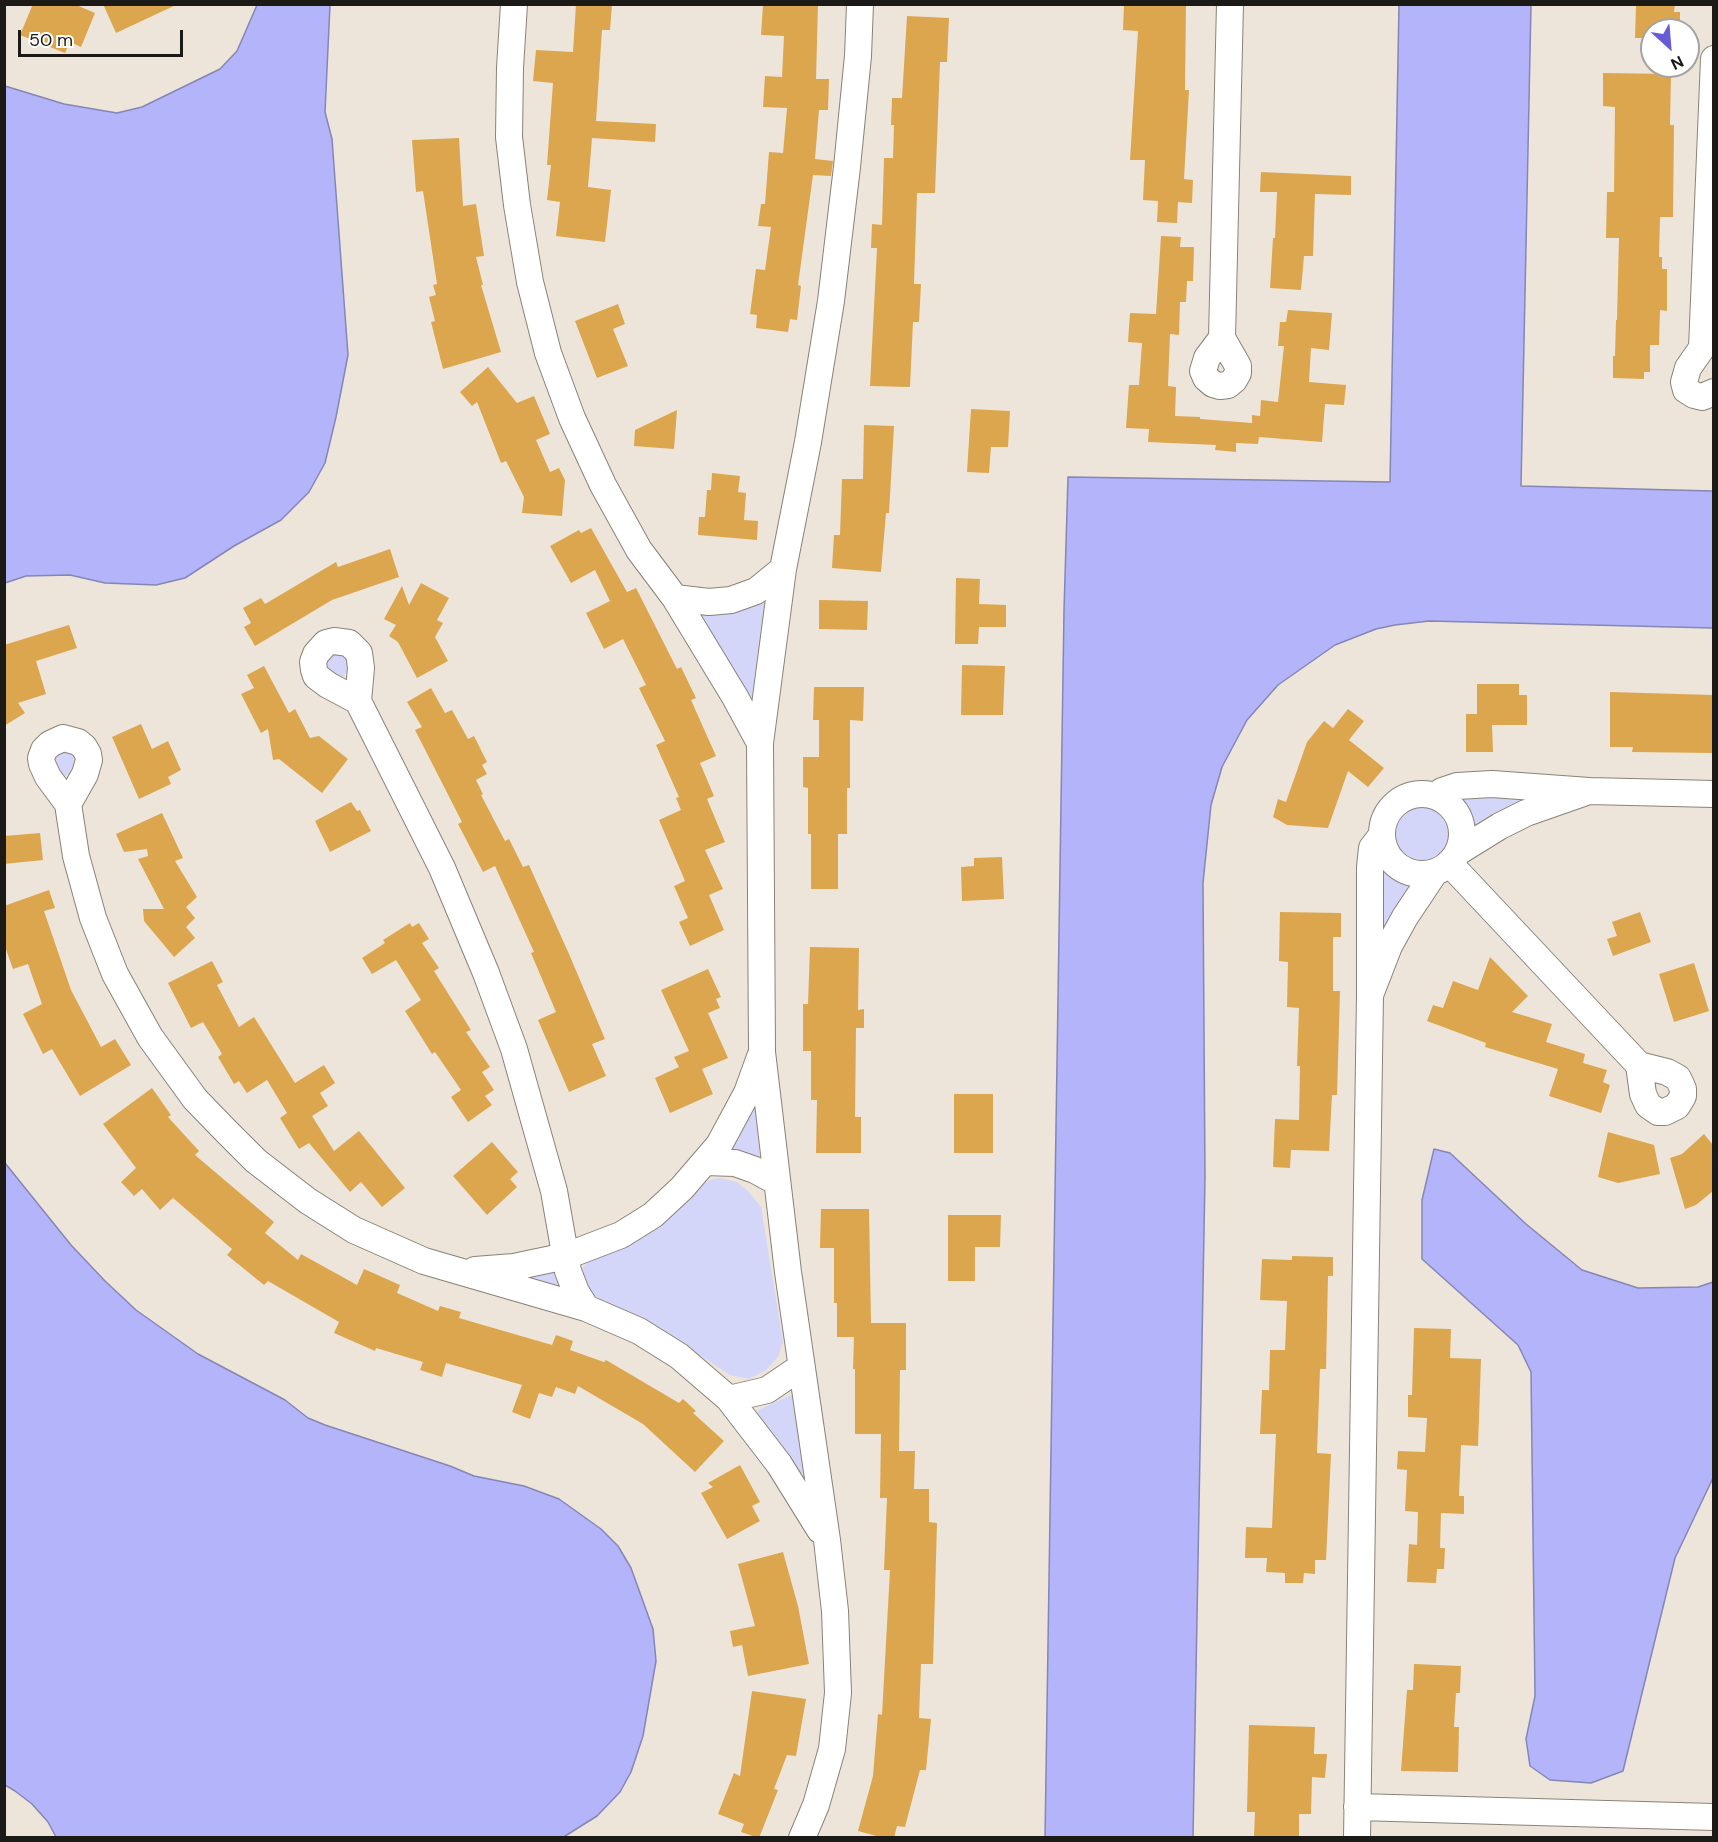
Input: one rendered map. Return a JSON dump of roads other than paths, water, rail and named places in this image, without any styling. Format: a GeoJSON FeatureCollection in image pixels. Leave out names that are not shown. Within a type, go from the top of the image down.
{"type":"FeatureCollection","features":[{"type":"Feature","properties":{"kind":"street"},"geometry":{"type":"LineString","coordinates":[[514,4],[509,137],[517,205],[530,282],[548,353],[572,418],[603,485],[639,550],[675,598],[760,743]]}},
{"type":"Feature","properties":{"kind":"street"},"geometry":{"type":"LineString","coordinates":[[802,1838],[816,1805],[832,1749],[838,1693],[835,1611],[827,1540],[801,1366],[762,1052],[760,743],[783,569],[808,442],[831,301],[858,56],[860,4]]}},
{"type":"Feature","properties":{"kind":"street"},"geometry":{"type":"LineString","coordinates":[[1222,338],[1230,4]]}},
{"type":"Feature","properties":{"kind":"street"},"geometry":{"type":"LineString","coordinates":[[1713,58],[1708,357],[1688,369],[1684,382],[1686,390],[1694,395],[1702,397],[1713,392]]}},
{"type":"Feature","properties":{"kind":"street"},"geometry":{"type":"LineString","coordinates":[[675,598],[709,602],[731,600],[756,591],[783,569]]}},
{"type":"Feature","properties":{"kind":"street"},"geometry":{"type":"LineString","coordinates":[[358,701],[442,868],[486,973],[514,1049],[541,1143],[554,1191],[568,1271],[576,1292],[586,1308]]}},
{"type":"Feature","properties":{"kind":"street"},"geometry":{"type":"LineString","coordinates":[[1436,796],[1442,790],[1457,786],[1492,784],[1589,791],[1713,794]]}},
{"type":"Feature","properties":{"kind":"street"},"geometry":{"type":"LineString","coordinates":[[1370,995],[1389,946],[1405,917],[1447,863],[1461,845],[1463,832],[1454,808],[1444,799],[1419,793],[1407,796],[1395,804],[1386,815],[1382,827],[1382,841],[1387,854],[1396,864],[1408,871],[1421,874],[1447,863],[1500,826],[1526,813],[1589,791]]}},
{"type":"Feature","properties":{"kind":"street"},"geometry":{"type":"LineString","coordinates":[[69,804],[79,867],[93,918],[115,974],[150,1037],[195,1099],[256,1161],[309,1201],[354,1230],[424,1261],[586,1308],[639,1331],[679,1356],[729,1399],[779,1464],[827,1540]]}},
{"type":"Feature","properties":{"kind":"street"},"geometry":{"type":"LineString","coordinates":[[1356,1838],[1370,995],[1370,867],[1372,848],[1382,836]]}},
{"type":"Feature","properties":{"kind":"street"},"geometry":{"type":"LineString","coordinates":[[1447,863],[1639,1065]]}},
{"type":"Feature","properties":{"kind":"street"},"geometry":{"type":"LineString","coordinates":[[456,1271],[514,1268],[566,1256],[621,1235],[653,1215],[682,1188],[719,1145],[747,1093],[762,1052]]}},
{"type":"Feature","properties":{"kind":"street"},"geometry":{"type":"LineString","coordinates":[[705,1162],[735,1163],[755,1170],[777,1182]]}},
{"type":"Feature","properties":{"kind":"street"},"geometry":{"type":"LineString","coordinates":[[729,1399],[767,1390],[801,1366]]}},
{"type":"Feature","properties":{"kind":"street"},"geometry":{"type":"LineString","coordinates":[[1357,1807],[1713,1817]]}},
{"type":"Feature","properties":{"kind":"water"},"geometry":{"type":"Polygon","coordinates":[[[257,5],[330,5],[325,112],[332,139],[348,355],[325,463],[309,492],[281,520],[234,546],[185,578],[156,585],[105,583],[70,575],[26,576],[5,583],[5,86],[64,104],[117,113],[142,107],[220,69],[237,51],[257,5]]]}},
{"type":"Feature","properties":{"kind":"water"},"geometry":{"type":"Polygon","coordinates":[[[1399,5],[1531,5],[1521,486],[1713,491],[1713,628],[1429,621],[1395,625],[1376,629],[1335,645],[1278,685],[1247,720],[1222,767],[1211,805],[1203,883],[1205,1177],[1193,1837],[1045,1837],[1068,477],[1390,482],[1399,5]]]}},
{"type":"Feature","properties":{"kind":"water"},"geometry":{"type":"Polygon","coordinates":[[[1434,1149],[1450,1153],[1526,1224],[1582,1270],[1638,1288],[1698,1287],[1713,1282],[1713,1478],[1675,1558],[1623,1771],[1591,1783],[1550,1780],[1530,1766],[1526,1739],[1535,1696],[1531,1372],[1518,1345],[1422,1259],[1422,1200],[1434,1149]]]}},
{"type":"Feature","properties":{"kind":"water"},"geometry":{"type":"Polygon","coordinates":[[[5,1163],[71,1245],[105,1281],[136,1310],[198,1354],[285,1400],[308,1418],[325,1425],[474,1476],[524,1486],[559,1499],[601,1529],[618,1546],[631,1568],[653,1629],[656,1661],[643,1736],[631,1772],[620,1792],[597,1816],[562,1838],[56,1837],[48,1822],[32,1804],[5,1785],[5,1163]]]}}]}
